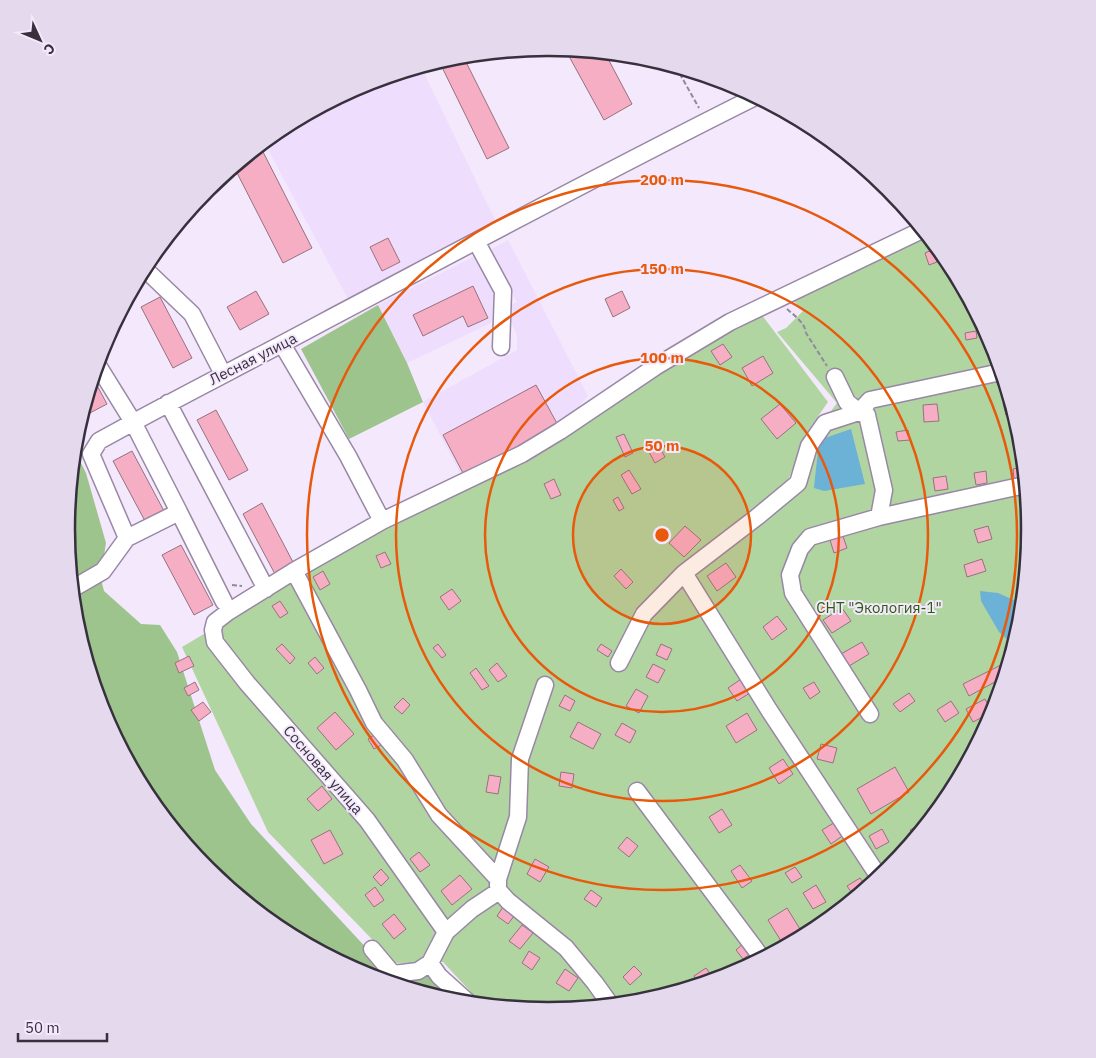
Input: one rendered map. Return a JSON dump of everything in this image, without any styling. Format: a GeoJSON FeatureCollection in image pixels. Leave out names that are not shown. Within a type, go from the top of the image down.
{"type":"FeatureCollection","features":[{"type":"Feature","properties":{"kind":"street","name":"Лесная улица"},"geometry":{"type":"LineString","coordinates":[[127,538],[91,454],[99,441],[282,344],[387,294],[502,227],[747,100]]}},
{"type":"Feature","properties":{"kind":"street"},"geometry":{"type":"LineString","coordinates":[[102,371],[132,422],[226,607],[266,589],[382,521],[522,454],[560,431],[655,367],[730,322],[916,233]]}},
{"type":"Feature","properties":{"kind":"street"},"geometry":{"type":"LineString","coordinates":[[476,241],[502,291],[501,347]]}},
{"type":"Feature","properties":{"kind":"street"},"geometry":{"type":"LineString","coordinates":[[150,274],[192,314],[224,374]]}},
{"type":"Feature","properties":{"kind":"street"},"geometry":{"type":"LineString","coordinates":[[282,344],[348,456],[382,521]]}},
{"type":"Feature","properties":{"kind":"street"},"geometry":{"type":"LineString","coordinates":[[619,663],[644,614],[684,573],[798,482],[808,446],[824,423],[859,412],[870,400],[995,373]]}},
{"type":"Feature","properties":{"kind":"street"},"geometry":{"type":"LineString","coordinates":[[834,377],[847,402],[859,412],[867,415],[884,490],[879,518]]}},
{"type":"Feature","properties":{"kind":"street"},"geometry":{"type":"LineString","coordinates":[[168,403],[266,589]]}},
{"type":"Feature","properties":{"kind":"street"},"geometry":{"type":"LineString","coordinates":[[870,714],[793,592],[790,575],[800,549],[810,537],[879,518],[1019,486]]}},
{"type":"Feature","properties":{"kind":"street"},"geometry":{"type":"LineString","coordinates":[[78,585],[103,571],[127,538],[179,512]]}},
{"type":"Feature","properties":{"kind":"street"},"geometry":{"type":"LineString","coordinates":[[294,571],[374,723],[404,760],[438,815],[498,885],[508,901],[566,948],[606,998]]}},
{"type":"Feature","properties":{"kind":"street"},"geometry":{"type":"LineString","coordinates":[[684,573],[769,710],[874,870]]}},
{"type":"Feature","properties":{"kind":"street","name":"Сосновая улица"},"geometry":{"type":"LineString","coordinates":[[226,607],[215,622],[213,630],[215,642],[247,683],[367,820],[446,932]]}},
{"type":"Feature","properties":{"kind":"street"},"geometry":{"type":"LineString","coordinates":[[372,949],[392,974],[418,972],[430,963],[446,932],[498,885],[518,817],[520,759],[545,685]]}},
{"type":"Feature","properties":{"kind":"street"},"geometry":{"type":"LineString","coordinates":[[637,791],[758,953]]}},
{"type":"Feature","properties":{"kind":"street"},"geometry":{"type":"LineString","coordinates":[[430,963],[439,976],[458,993]]}},
{"type":"Feature","properties":{"kind":"path"},"geometry":{"type":"LineString","coordinates":[[681,75],[706,121]]}},
{"type":"Feature","properties":{"kind":"path"},"geometry":{"type":"LineString","coordinates":[[775,300],[797,317],[834,377]]}},
{"type":"Feature","properties":{"kind":"path"},"geometry":{"type":"LineString","coordinates":[[214,583],[266,589]]}},
{"type":"Feature","properties":{"kind":"shaded area"},"geometry":{"type":"Polygon","coordinates":[[[424,73],[495,220],[348,299],[268,149],[285,136],[339,105],[367,92],[424,73]]]}},
{"type":"Feature","properties":{"kind":"shaded area"},"geometry":{"type":"Polygon","coordinates":[[[508,240],[588,396],[562,427],[463,479],[423,402],[517,350],[517,335],[505,308],[517,302],[490,250],[508,240]]]}},
{"type":"Feature","properties":{"kind":"shaded area"},"geometry":{"type":"Polygon","coordinates":[[[475,256],[497,294],[491,323],[407,363],[378,305],[475,256]]]}},
{"type":"Feature","properties":{"kind":"green space","name":"СНТ \"Экология-1\""},"geometry":{"type":"Polygon","coordinates":[[[921,239],[941,266],[957,293],[985,348],[1005,407],[1017,467],[1021,529],[1017,591],[1005,651],[996,681],[972,738],[941,792],[903,841],[880,865],[691,576],[788,502],[805,446],[837,403],[777,332],[786,328],[803,311],[793,300],[921,239]]]}},
{"type":"Feature","properties":{"kind":"green space"},"geometry":{"type":"Polygon","coordinates":[[[378,305],[407,363],[423,402],[349,439],[301,349],[378,305]]]}},
{"type":"Feature","properties":{"kind":"green space"},"geometry":{"type":"Polygon","coordinates":[[[761,314],[828,402],[805,435],[785,489],[675,570],[870,874],[836,904],[811,922],[757,953],[700,977],[640,993],[579,1001],[517,1001],[486,998],[475,996],[443,962],[395,963],[268,832],[182,647],[303,575],[761,314]]]}},
{"type":"Feature","properties":{"kind":"green space"},"geometry":{"type":"Polygon","coordinates":[[[80,461],[86,473],[106,543],[104,555],[98,568],[104,591],[141,624],[160,625],[177,652],[215,770],[251,824],[385,968],[422,964],[448,991],[396,977],[367,966],[339,953],[285,922],[260,904],[214,863],[173,817],[155,792],[124,738],[111,710],[100,681],[84,621],[79,591],[75,529],[80,461]]]}},
{"type":"Feature","properties":{"kind":"water"},"geometry":{"type":"Polygon","coordinates":[[[851,429],[865,484],[824,491],[814,488],[819,440],[851,429]]]}},
{"type":"Feature","properties":{"kind":"water"},"geometry":{"type":"Polygon","coordinates":[[[980,591],[998,593],[1015,601],[1008,640],[999,632],[981,601],[980,591]]]}},
{"type":"Feature","properties":{"kind":"building"},"geometry":{"type":"Polygon","coordinates":[[[569,57],[609,60],[632,104],[604,120],[569,57]]]}},
{"type":"Feature","properties":{"kind":"building"},"geometry":{"type":"Polygon","coordinates":[[[467,63],[509,148],[487,159],[443,68],[467,63]]]}},
{"type":"Feature","properties":{"kind":"building"},"geometry":{"type":"Polygon","coordinates":[[[263,152],[312,248],[283,263],[237,173],[263,152]]]}},
{"type":"Feature","properties":{"kind":"building"},"geometry":{"type":"Polygon","coordinates":[[[388,238],[400,262],[382,271],[370,247],[388,238]]]}},
{"type":"Feature","properties":{"kind":"building"},"geometry":{"type":"Polygon","coordinates":[[[930,251],[937,262],[929,265],[925,253],[930,251]]]}},
{"type":"Feature","properties":{"kind":"building"},"geometry":{"type":"Polygon","coordinates":[[[473,286],[488,318],[468,327],[463,316],[423,336],[413,315],[473,286]]]}},
{"type":"Feature","properties":{"kind":"building"},"geometry":{"type":"Polygon","coordinates":[[[256,291],[269,314],[240,330],[227,307],[256,291]]]}},
{"type":"Feature","properties":{"kind":"building"},"geometry":{"type":"Polygon","coordinates":[[[622,291],[630,308],[613,317],[605,299],[622,291]]]}},
{"type":"Feature","properties":{"kind":"building"},"geometry":{"type":"Polygon","coordinates":[[[160,297],[192,358],[173,368],[141,307],[160,297]]]}},
{"type":"Feature","properties":{"kind":"building"},"geometry":{"type":"Polygon","coordinates":[[[976,331],[977,338],[966,340],[965,333],[976,331]]]}},
{"type":"Feature","properties":{"kind":"building"},"geometry":{"type":"Polygon","coordinates":[[[723,344],[732,357],[720,365],[711,351],[723,344]]]}},
{"type":"Feature","properties":{"kind":"building"},"geometry":{"type":"Polygon","coordinates":[[[763,356],[773,373],[752,386],[742,368],[763,356]]]}},
{"type":"Feature","properties":{"kind":"building"},"geometry":{"type":"Polygon","coordinates":[[[536,385],[559,427],[499,459],[464,475],[443,435],[536,385]]]}},
{"type":"Feature","properties":{"kind":"building"},"geometry":{"type":"Polygon","coordinates":[[[97,386],[107,404],[90,413],[97,386]]]}},
{"type":"Feature","properties":{"kind":"building"},"geometry":{"type":"Polygon","coordinates":[[[780,404],[796,423],[777,439],[761,419],[780,404]]]}},
{"type":"Feature","properties":{"kind":"building"},"geometry":{"type":"Polygon","coordinates":[[[937,404],[939,421],[924,422],[923,405],[937,404]]]}},
{"type":"Feature","properties":{"kind":"building"},"geometry":{"type":"Polygon","coordinates":[[[216,410],[248,470],[229,480],[197,420],[216,410]]]}},
{"type":"Feature","properties":{"kind":"building"},"geometry":{"type":"Polygon","coordinates":[[[908,430],[910,440],[898,441],[896,432],[908,430]]]}},
{"type":"Feature","properties":{"kind":"building"},"geometry":{"type":"Polygon","coordinates":[[[624,434],[633,453],[625,457],[616,437],[624,434]]]}},
{"type":"Feature","properties":{"kind":"building"},"geometry":{"type":"Polygon","coordinates":[[[659,446],[665,457],[655,463],[649,452],[659,446]]]}},
{"type":"Feature","properties":{"kind":"building"},"geometry":{"type":"Polygon","coordinates":[[[132,451],[164,511],[145,521],[113,461],[132,451]]]}},
{"type":"Feature","properties":{"kind":"building"},"geometry":{"type":"Polygon","coordinates":[[[1017,468],[1018,478],[1014,479],[1013,469],[1017,468]]]}},
{"type":"Feature","properties":{"kind":"building"},"geometry":{"type":"Polygon","coordinates":[[[629,470],[641,489],[632,494],[621,475],[629,470]]]}},
{"type":"Feature","properties":{"kind":"building"},"geometry":{"type":"Polygon","coordinates":[[[986,471],[987,483],[976,485],[974,473],[986,471]]]}},
{"type":"Feature","properties":{"kind":"building"},"geometry":{"type":"Polygon","coordinates":[[[946,476],[948,489],[935,491],[933,478],[946,476]]]}},
{"type":"Feature","properties":{"kind":"building"},"geometry":{"type":"Polygon","coordinates":[[[554,479],[561,495],[551,499],[544,484],[554,479]]]}},
{"type":"Feature","properties":{"kind":"building"},"geometry":{"type":"Polygon","coordinates":[[[618,497],[624,508],[619,511],[613,500],[618,497]]]}},
{"type":"Feature","properties":{"kind":"building"},"geometry":{"type":"Polygon","coordinates":[[[262,503],[294,564],[275,574],[243,514],[262,503]]]}},
{"type":"Feature","properties":{"kind":"building"},"geometry":{"type":"Polygon","coordinates":[[[685,526],[701,540],[684,557],[669,543],[685,526]]]}},
{"type":"Feature","properties":{"kind":"building"},"geometry":{"type":"Polygon","coordinates":[[[988,526],[992,539],[978,543],[974,530],[988,526]]]}},
{"type":"Feature","properties":{"kind":"building"},"geometry":{"type":"Polygon","coordinates":[[[843,536],[847,548],[834,553],[830,540],[843,536]]]}},
{"type":"Feature","properties":{"kind":"building"},"geometry":{"type":"Polygon","coordinates":[[[181,545],[213,605],[194,615],[162,555],[181,545]]]}},
{"type":"Feature","properties":{"kind":"building"},"geometry":{"type":"Polygon","coordinates":[[[385,552],[391,564],[381,568],[376,556],[385,552]]]}},
{"type":"Feature","properties":{"kind":"building"},"geometry":{"type":"Polygon","coordinates":[[[982,559],[986,571],[967,577],[964,565],[982,559]]]}},
{"type":"Feature","properties":{"kind":"building"},"geometry":{"type":"Polygon","coordinates":[[[726,563],[736,577],[717,591],[707,576],[726,563]]]}},
{"type":"Feature","properties":{"kind":"building"},"geometry":{"type":"Polygon","coordinates":[[[621,569],[633,582],[626,589],[614,576],[621,569]]]}},
{"type":"Feature","properties":{"kind":"building"},"geometry":{"type":"Polygon","coordinates":[[[323,571],[330,584],[320,590],[313,577],[323,571]]]}},
{"type":"Feature","properties":{"kind":"building"},"geometry":{"type":"Polygon","coordinates":[[[452,589],[461,601],[449,610],[440,597],[452,589]]]}},
{"type":"Feature","properties":{"kind":"building"},"geometry":{"type":"Polygon","coordinates":[[[280,601],[288,613],[280,618],[272,606],[280,601]]]}},
{"type":"Feature","properties":{"kind":"building"},"geometry":{"type":"Polygon","coordinates":[[[842,608],[851,621],[832,633],[823,620],[842,608]]]}},
{"type":"Feature","properties":{"kind":"building"},"geometry":{"type":"Polygon","coordinates":[[[777,616],[787,629],[772,640],[763,627],[777,616]]]}},
{"type":"Feature","properties":{"kind":"building"},"geometry":{"type":"Polygon","coordinates":[[[862,642],[869,654],[849,666],[841,654],[862,642]]]}},
{"type":"Feature","properties":{"kind":"building"},"geometry":{"type":"Polygon","coordinates":[[[282,644],[295,658],[290,664],[276,649],[282,644]]]}},
{"type":"Feature","properties":{"kind":"building"},"geometry":{"type":"Polygon","coordinates":[[[438,644],[446,655],[442,658],[433,648],[438,644]]]}},
{"type":"Feature","properties":{"kind":"building"},"geometry":{"type":"Polygon","coordinates":[[[601,644],[612,651],[608,657],[597,650],[601,644]]]}},
{"type":"Feature","properties":{"kind":"building"},"geometry":{"type":"Polygon","coordinates":[[[661,644],[672,649],[667,660],[656,655],[661,644]]]}},
{"type":"Feature","properties":{"kind":"building"},"geometry":{"type":"Polygon","coordinates":[[[189,656],[194,666],[179,673],[175,663],[189,656]]]}},
{"type":"Feature","properties":{"kind":"building"},"geometry":{"type":"Polygon","coordinates":[[[315,657],[324,668],[317,674],[308,663],[315,657]]]}},
{"type":"Feature","properties":{"kind":"building"},"geometry":{"type":"Polygon","coordinates":[[[497,663],[507,676],[498,682],[489,670],[497,663]]]}},
{"type":"Feature","properties":{"kind":"building"},"geometry":{"type":"Polygon","coordinates":[[[653,664],[665,670],[658,683],[646,677],[653,664]]]}},
{"type":"Feature","properties":{"kind":"building"},"geometry":{"type":"Polygon","coordinates":[[[1001,665],[996,681],[969,696],[963,684],[1001,665]]]}},
{"type":"Feature","properties":{"kind":"building"},"geometry":{"type":"Polygon","coordinates":[[[476,668],[489,686],[482,690],[470,673],[476,668]]]}},
{"type":"Feature","properties":{"kind":"building"},"geometry":{"type":"Polygon","coordinates":[[[744,677],[753,691],[737,701],[728,688],[744,677]]]}},
{"type":"Feature","properties":{"kind":"building"},"geometry":{"type":"Polygon","coordinates":[[[195,682],[199,690],[188,696],[184,688],[195,682]]]}},
{"type":"Feature","properties":{"kind":"building"},"geometry":{"type":"Polygon","coordinates":[[[814,682],[820,692],[810,699],[803,688],[814,682]]]}},
{"type":"Feature","properties":{"kind":"building"},"geometry":{"type":"Polygon","coordinates":[[[636,689],[648,696],[639,713],[626,706],[636,689]]]}},
{"type":"Feature","properties":{"kind":"building"},"geometry":{"type":"Polygon","coordinates":[[[909,693],[915,701],[900,712],[893,704],[909,693]]]}},
{"type":"Feature","properties":{"kind":"building"},"geometry":{"type":"Polygon","coordinates":[[[565,695],[575,701],[570,711],[559,706],[565,695]]]}},
{"type":"Feature","properties":{"kind":"building"},"geometry":{"type":"Polygon","coordinates":[[[403,698],[410,705],[402,714],[394,707],[403,698]]]}},
{"type":"Feature","properties":{"kind":"building"},"geometry":{"type":"Polygon","coordinates":[[[985,699],[987,704],[982,718],[973,722],[966,709],[985,699]]]}},
{"type":"Feature","properties":{"kind":"building"},"geometry":{"type":"Polygon","coordinates":[[[951,701],[959,713],[945,722],[937,710],[951,701]]]}},
{"type":"Feature","properties":{"kind":"building"},"geometry":{"type":"Polygon","coordinates":[[[203,702],[211,712],[199,721],[191,710],[203,702]]]}},
{"type":"Feature","properties":{"kind":"building"},"geometry":{"type":"Polygon","coordinates":[[[335,712],[354,734],[336,750],[317,728],[335,712]]]}},
{"type":"Feature","properties":{"kind":"building"},"geometry":{"type":"Polygon","coordinates":[[[747,713],[757,730],[736,743],[726,726],[747,713]]]}},
{"type":"Feature","properties":{"kind":"building"},"geometry":{"type":"Polygon","coordinates":[[[578,722],[601,734],[593,749],[570,737],[578,722]]]}},
{"type":"Feature","properties":{"kind":"building"},"geometry":{"type":"Polygon","coordinates":[[[622,723],[636,731],[630,743],[615,735],[622,723]]]}},
{"type":"Feature","properties":{"kind":"building"},"geometry":{"type":"Polygon","coordinates":[[[374,735],[381,745],[374,749],[368,739],[374,735]]]}},
{"type":"Feature","properties":{"kind":"building"},"geometry":{"type":"Polygon","coordinates":[[[821,744],[837,748],[833,763],[817,759],[821,744]]]}},
{"type":"Feature","properties":{"kind":"building"},"geometry":{"type":"Polygon","coordinates":[[[783,759],[793,774],[779,784],[769,768],[783,759]]]}},
{"type":"Feature","properties":{"kind":"building"},"geometry":{"type":"Polygon","coordinates":[[[895,767],[909,792],[871,814],[857,789],[895,767]]]}},
{"type":"Feature","properties":{"kind":"building"},"geometry":{"type":"Polygon","coordinates":[[[561,772],[574,774],[572,788],[559,786],[561,772]]]}},
{"type":"Feature","properties":{"kind":"building"},"geometry":{"type":"Polygon","coordinates":[[[489,775],[501,777],[498,794],[486,792],[489,775]]]}},
{"type":"Feature","properties":{"kind":"building"},"geometry":{"type":"Polygon","coordinates":[[[322,786],[332,799],[318,811],[307,799],[322,786]]]}},
{"type":"Feature","properties":{"kind":"building"},"geometry":{"type":"Polygon","coordinates":[[[722,809],[732,825],[719,833],[709,817],[722,809]]]}},
{"type":"Feature","properties":{"kind":"building"},"geometry":{"type":"Polygon","coordinates":[[[837,821],[845,834],[831,844],[822,830],[837,821]]]}},
{"type":"Feature","properties":{"kind":"building"},"geometry":{"type":"Polygon","coordinates":[[[882,829],[889,842],[876,849],[869,836],[882,829]]]}},
{"type":"Feature","properties":{"kind":"building"},"geometry":{"type":"Polygon","coordinates":[[[330,830],[343,854],[324,864],[311,840],[330,830]]]}},
{"type":"Feature","properties":{"kind":"building"},"geometry":{"type":"Polygon","coordinates":[[[627,837],[638,846],[629,857],[618,848],[627,837]]]}},
{"type":"Feature","properties":{"kind":"building"},"geometry":{"type":"Polygon","coordinates":[[[419,852],[430,865],[420,872],[410,859],[419,852]]]}},
{"type":"Feature","properties":{"kind":"building"},"geometry":{"type":"Polygon","coordinates":[[[535,859],[549,867],[540,882],[527,874],[535,859]]]}},
{"type":"Feature","properties":{"kind":"building"},"geometry":{"type":"Polygon","coordinates":[[[740,865],[752,881],[742,888],[731,871],[740,865]]]}},
{"type":"Feature","properties":{"kind":"building"},"geometry":{"type":"Polygon","coordinates":[[[795,867],[802,877],[792,883],[785,873],[795,867]]]}},
{"type":"Feature","properties":{"kind":"building"},"geometry":{"type":"Polygon","coordinates":[[[381,869],[389,878],[381,886],[373,877],[381,869]]]}},
{"type":"Feature","properties":{"kind":"building"},"geometry":{"type":"Polygon","coordinates":[[[460,875],[472,889],[452,905],[441,891],[460,875]]]}},
{"type":"Feature","properties":{"kind":"building"},"geometry":{"type":"Polygon","coordinates":[[[860,878],[863,881],[851,892],[847,886],[860,878]]]}},
{"type":"Feature","properties":{"kind":"building"},"geometry":{"type":"Polygon","coordinates":[[[816,885],[826,902],[813,909],[803,893],[816,885]]]}},
{"type":"Feature","properties":{"kind":"building"},"geometry":{"type":"Polygon","coordinates":[[[375,887],[384,900],[374,907],[365,895],[375,887]]]}},
{"type":"Feature","properties":{"kind":"building"},"geometry":{"type":"Polygon","coordinates":[[[591,890],[602,898],[596,907],[584,899],[591,890]]]}},
{"type":"Feature","properties":{"kind":"building"},"geometry":{"type":"Polygon","coordinates":[[[505,904],[517,912],[508,924],[497,916],[505,904]]]}},
{"type":"Feature","properties":{"kind":"building"},"geometry":{"type":"Polygon","coordinates":[[[787,908],[800,929],[780,940],[768,920],[787,908]]]}},
{"type":"Feature","properties":{"kind":"building"},"geometry":{"type":"Polygon","coordinates":[[[394,914],[406,929],[394,939],[382,924],[394,914]]]}},
{"type":"Feature","properties":{"kind":"building"},"geometry":{"type":"Polygon","coordinates":[[[522,925],[533,933],[520,949],[509,941],[522,925]]]}},
{"type":"Feature","properties":{"kind":"building"},"geometry":{"type":"Polygon","coordinates":[[[745,942],[753,952],[743,959],[736,950],[745,942]]]}},
{"type":"Feature","properties":{"kind":"building"},"geometry":{"type":"Polygon","coordinates":[[[529,951],[540,958],[532,970],[522,963],[529,951]]]}},
{"type":"Feature","properties":{"kind":"building"},"geometry":{"type":"Polygon","coordinates":[[[634,966],[642,974],[630,985],[623,977],[634,966]]]}},
{"type":"Feature","properties":{"kind":"building"},"geometry":{"type":"Polygon","coordinates":[[[706,968],[710,973],[696,978],[694,976],[706,968]]]}},
{"type":"Feature","properties":{"kind":"building"},"geometry":{"type":"Polygon","coordinates":[[[565,969],[578,978],[569,991],[556,983],[565,969]]]}}]}
